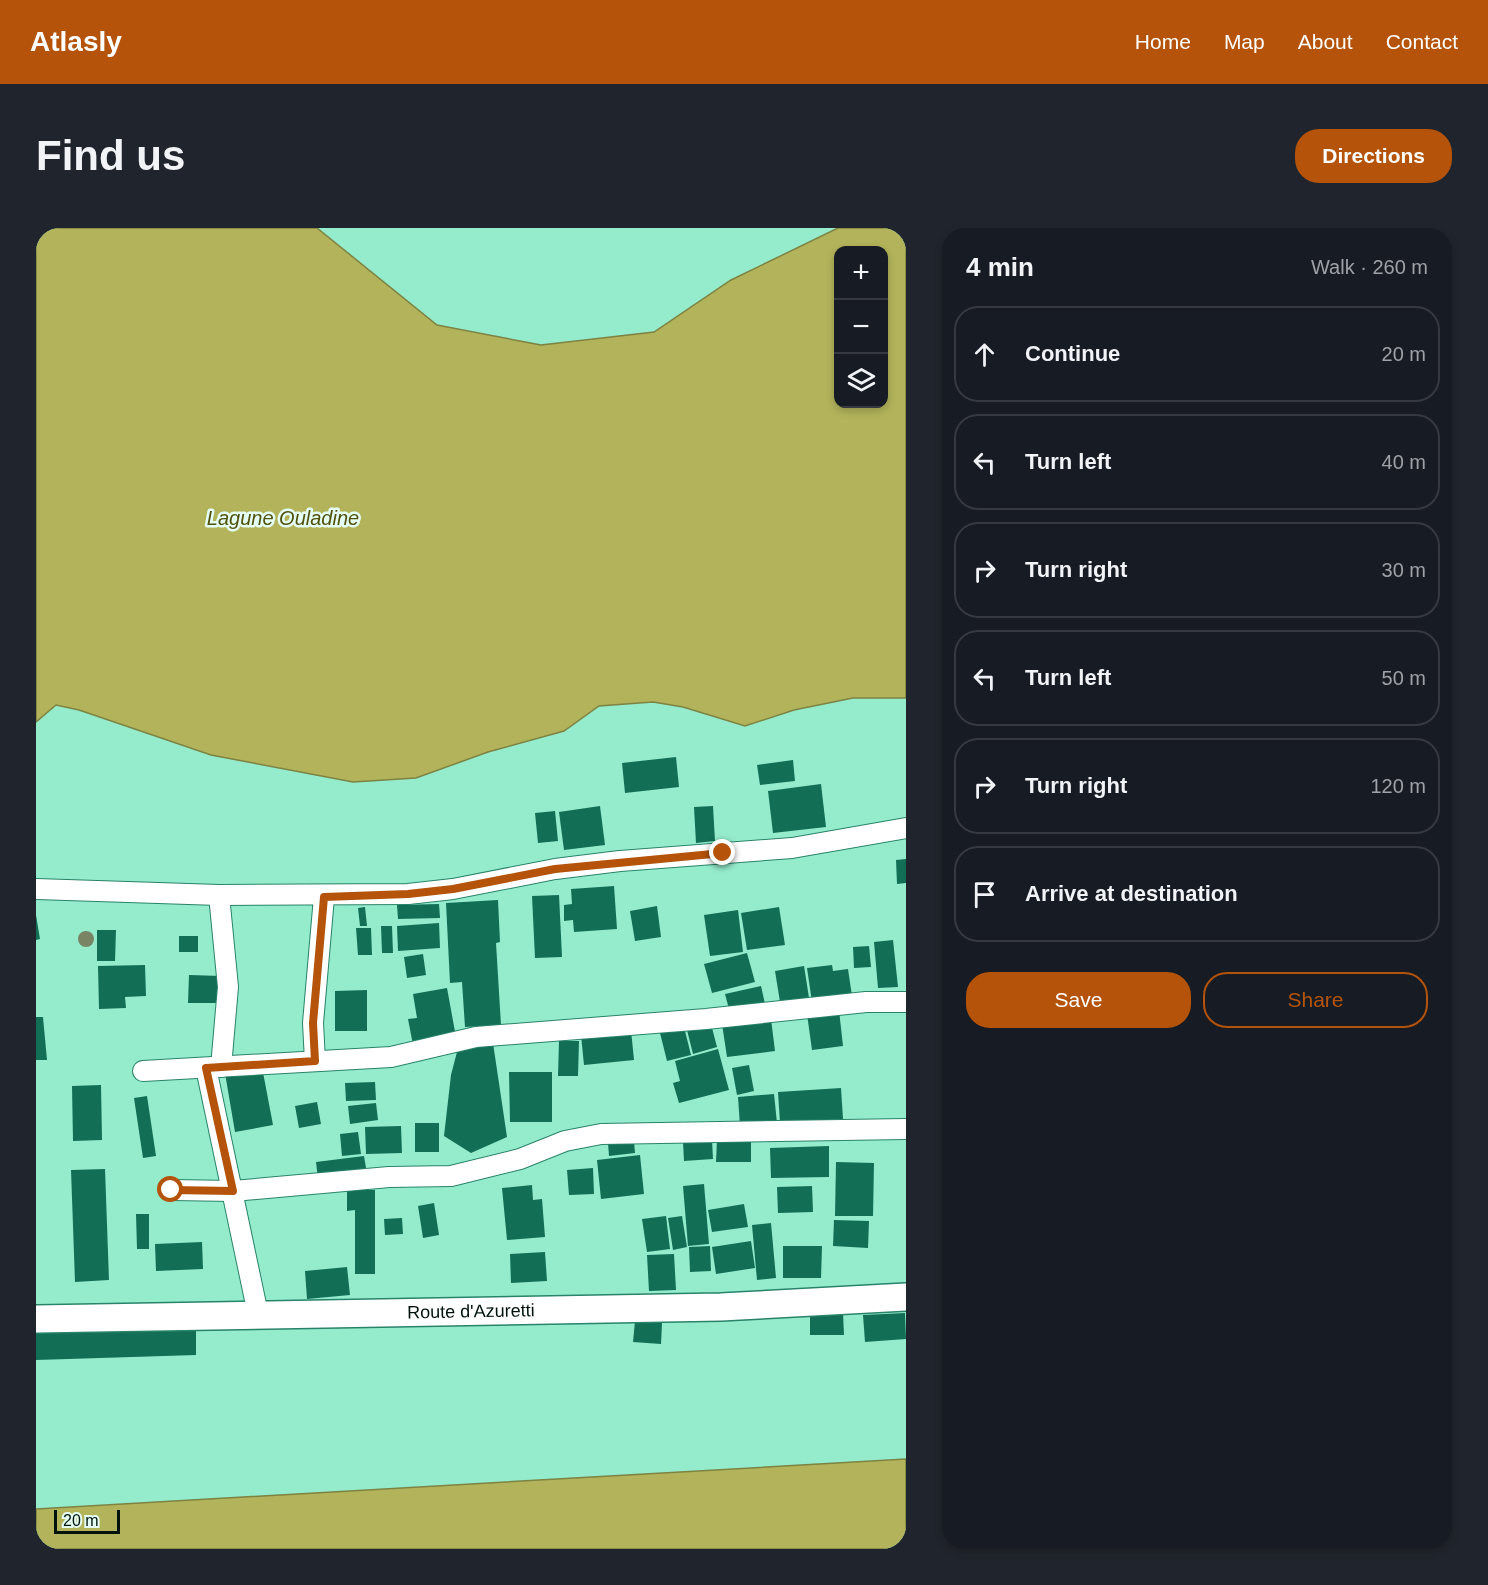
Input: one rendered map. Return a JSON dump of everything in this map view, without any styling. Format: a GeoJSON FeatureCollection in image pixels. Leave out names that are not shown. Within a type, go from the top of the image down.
{"type":"FeatureCollection","features":[{"type":"Feature","properties":{"kind":"street"},"geometry":{"type":"LineString","coordinates":[[36,889],[324,897],[408,894],[453,889],[555,869],[620,861],[792,848],[906,828]]}},
{"type":"Feature","properties":{"kind":"street"},"geometry":{"type":"LineString","coordinates":[[219,895],[228,987],[213,1067],[233,1191],[258,1314]]}},
{"type":"Feature","properties":{"kind":"street"},"geometry":{"type":"LineString","coordinates":[[315,1061],[313,1023],[324,897]]}},
{"type":"Feature","properties":{"kind":"street"},"geometry":{"type":"LineString","coordinates":[[143,1071],[392,1057],[476,1037],[866,1002],[906,1002]]}},
{"type":"Feature","properties":{"kind":"street"},"geometry":{"type":"LineString","coordinates":[[171,1190],[233,1191],[389,1178],[451,1176],[520,1159],[565,1141],[601,1134],[906,1129]]}},
{"type":"Feature","properties":{"kind":"street","name":"Route d'Azuretti"},"geometry":{"type":"LineString","coordinates":[[36,1319],[721,1307],[906,1297]]}},
{"type":"Feature","properties":{"kind":"water","name":"Lagune Ouladine"},"geometry":{"type":"Polygon","coordinates":[[[36,228],[317,228],[437,325],[541,345],[654,332],[731,280],[838,228],[906,228],[906,698],[853,698],[794,710],[745,726],[683,707],[653,702],[599,706],[564,731],[488,752],[416,778],[353,782],[211,755],[79,710],[56,705],[36,722],[36,228]]]}},
{"type":"Feature","properties":{"kind":"water"},"geometry":{"type":"Polygon","coordinates":[[[906,1459],[906,1549],[36,1549],[36,1509],[906,1459]]]}},
{"type":"Feature","properties":{"kind":"building"},"geometry":{"type":"Polygon","coordinates":[[[676,757],[679,787],[625,793],[622,763],[676,757]]]}},
{"type":"Feature","properties":{"kind":"building"},"geometry":{"type":"Polygon","coordinates":[[[793,760],[795,781],[760,785],[757,765],[793,760]]]}},
{"type":"Feature","properties":{"kind":"building"},"geometry":{"type":"Polygon","coordinates":[[[821,784],[826,827],[773,833],[768,791],[821,784]]]}},
{"type":"Feature","properties":{"kind":"building"},"geometry":{"type":"Polygon","coordinates":[[[600,806],[605,845],[564,850],[559,812],[600,806]]]}},
{"type":"Feature","properties":{"kind":"building"},"geometry":{"type":"Polygon","coordinates":[[[713,806],[715,841],[696,843],[694,807],[713,806]]]}},
{"type":"Feature","properties":{"kind":"building"},"geometry":{"type":"Polygon","coordinates":[[[555,811],[558,841],[538,843],[535,813],[555,811]]]}},
{"type":"Feature","properties":{"kind":"building"},"geometry":{"type":"Polygon","coordinates":[[[906,859],[906,883],[897,884],[896,860],[906,859]]]}},
{"type":"Feature","properties":{"kind":"building"},"geometry":{"type":"Polygon","coordinates":[[[614,886],[617,929],[574,932],[573,920],[564,921],[564,905],[572,904],[571,889],[614,886]]]}},
{"type":"Feature","properties":{"kind":"building"},"geometry":{"type":"Polygon","coordinates":[[[559,895],[562,957],[535,958],[532,896],[559,895]]]}},
{"type":"Feature","properties":{"kind":"building"},"geometry":{"type":"Polygon","coordinates":[[[498,900],[500,942],[496,943],[501,1025],[465,1027],[462,982],[450,983],[446,903],[498,900]]]}},
{"type":"Feature","properties":{"kind":"building"},"geometry":{"type":"Polygon","coordinates":[[[439,904],[440,918],[398,919],[397,905],[439,904]]]}},
{"type":"Feature","properties":{"kind":"building"},"geometry":{"type":"Polygon","coordinates":[[[657,906],[661,937],[635,941],[630,911],[657,906]]]}},
{"type":"Feature","properties":{"kind":"building"},"geometry":{"type":"Polygon","coordinates":[[[365,907],[367,926],[360,926],[358,908],[365,907]]]}},
{"type":"Feature","properties":{"kind":"building"},"geometry":{"type":"Polygon","coordinates":[[[779,907],[785,945],[747,950],[741,913],[779,907]]]}},
{"type":"Feature","properties":{"kind":"building"},"geometry":{"type":"Polygon","coordinates":[[[738,910],[743,952],[710,956],[704,915],[738,910]]]}},
{"type":"Feature","properties":{"kind":"building"},"geometry":{"type":"Polygon","coordinates":[[[36,915],[40,939],[36,940],[36,915]]]}},
{"type":"Feature","properties":{"kind":"building"},"geometry":{"type":"Polygon","coordinates":[[[439,923],[440,948],[398,951],[397,926],[439,923]]]}},
{"type":"Feature","properties":{"kind":"building"},"geometry":{"type":"Polygon","coordinates":[[[381,926],[392,926],[393,953],[382,953],[381,926]]]}},
{"type":"Feature","properties":{"kind":"building"},"geometry":{"type":"Polygon","coordinates":[[[356,928],[371,928],[372,955],[358,955],[356,928]]]}},
{"type":"Feature","properties":{"kind":"building"},"geometry":{"type":"Polygon","coordinates":[[[97,930],[116,930],[115,961],[97,961],[97,930]]]}},
{"type":"Feature","properties":{"kind":"building"},"geometry":{"type":"Polygon","coordinates":[[[179,936],[198,936],[198,952],[179,952],[179,936]]]}},
{"type":"Feature","properties":{"kind":"building"},"geometry":{"type":"Polygon","coordinates":[[[893,940],[898,987],[878,988],[874,942],[893,940]]]}},
{"type":"Feature","properties":{"kind":"building"},"geometry":{"type":"Polygon","coordinates":[[[869,946],[871,967],[854,968],[853,947],[869,946]]]}},
{"type":"Feature","properties":{"kind":"building"},"geometry":{"type":"Polygon","coordinates":[[[747,953],[755,982],[712,993],[704,964],[747,953]]]}},
{"type":"Feature","properties":{"kind":"building"},"geometry":{"type":"Polygon","coordinates":[[[423,954],[426,975],[407,978],[404,957],[423,954]]]}},
{"type":"Feature","properties":{"kind":"building"},"geometry":{"type":"Polygon","coordinates":[[[145,965],[146,996],[125,997],[126,1008],[99,1009],[98,966],[145,965]]]}},
{"type":"Feature","properties":{"kind":"building"},"geometry":{"type":"Polygon","coordinates":[[[832,965],[833,971],[848,969],[852,996],[812,1002],[807,968],[832,965]]]}},
{"type":"Feature","properties":{"kind":"building"},"geometry":{"type":"Polygon","coordinates":[[[804,966],[809,998],[780,1002],[775,971],[804,966]]]}},
{"type":"Feature","properties":{"kind":"building"},"geometry":{"type":"Polygon","coordinates":[[[189,975],[222,976],[221,1003],[188,1003],[189,975]]]}},
{"type":"Feature","properties":{"kind":"building"},"geometry":{"type":"Polygon","coordinates":[[[761,986],[765,1004],[730,1013],[725,994],[761,986]]]}},
{"type":"Feature","properties":{"kind":"building"},"geometry":{"type":"Polygon","coordinates":[[[447,988],[456,1037],[413,1045],[408,1019],[417,1018],[413,994],[447,988]]]}},
{"type":"Feature","properties":{"kind":"building"},"geometry":{"type":"Polygon","coordinates":[[[367,990],[367,1031],[335,1031],[335,991],[367,990]]]}},
{"type":"Feature","properties":{"kind":"building"},"geometry":{"type":"Polygon","coordinates":[[[839,1010],[843,1046],[812,1050],[807,1014],[839,1010]]]}},
{"type":"Feature","properties":{"kind":"building"},"geometry":{"type":"Polygon","coordinates":[[[36,1017],[43,1017],[47,1060],[36,1060],[36,1017]]]}},
{"type":"Feature","properties":{"kind":"building"},"geometry":{"type":"Polygon","coordinates":[[[771,1019],[775,1051],[727,1057],[722,1024],[771,1019]]]}},
{"type":"Feature","properties":{"kind":"building"},"geometry":{"type":"Polygon","coordinates":[[[711,1024],[717,1047],[693,1054],[687,1030],[711,1024]]]}},
{"type":"Feature","properties":{"kind":"building"},"geometry":{"type":"Polygon","coordinates":[[[684,1027],[691,1055],[667,1061],[660,1033],[684,1027]]]}},
{"type":"Feature","properties":{"kind":"building"},"geometry":{"type":"Polygon","coordinates":[[[631,1030],[634,1060],[584,1065],[581,1035],[631,1030]]]}},
{"type":"Feature","properties":{"kind":"building"},"geometry":{"type":"Polygon","coordinates":[[[559,1041],[579,1041],[578,1076],[558,1076],[559,1041]]]}},
{"type":"Feature","properties":{"kind":"building"},"geometry":{"type":"Polygon","coordinates":[[[493,1043],[507,1137],[471,1153],[444,1136],[451,1075],[458,1048],[493,1043]]]}},
{"type":"Feature","properties":{"kind":"building"},"geometry":{"type":"Polygon","coordinates":[[[718,1049],[729,1090],[679,1103],[673,1083],[680,1081],[675,1061],[718,1049]]]}},
{"type":"Feature","properties":{"kind":"building"},"geometry":{"type":"Polygon","coordinates":[[[749,1065],[754,1091],[737,1095],[732,1068],[749,1065]]]}},
{"type":"Feature","properties":{"kind":"building"},"geometry":{"type":"Polygon","coordinates":[[[262,1067],[273,1125],[235,1132],[225,1073],[262,1067]]]}},
{"type":"Feature","properties":{"kind":"building"},"geometry":{"type":"Polygon","coordinates":[[[509,1072],[552,1072],[552,1122],[510,1122],[509,1072]]]}},
{"type":"Feature","properties":{"kind":"building"},"geometry":{"type":"Polygon","coordinates":[[[375,1082],[376,1100],[346,1101],[345,1083],[375,1082]]]}},
{"type":"Feature","properties":{"kind":"building"},"geometry":{"type":"Polygon","coordinates":[[[101,1085],[102,1140],[73,1141],[72,1086],[101,1085]]]}},
{"type":"Feature","properties":{"kind":"building"},"geometry":{"type":"Polygon","coordinates":[[[841,1088],[843,1119],[780,1123],[778,1092],[841,1088]]]}},
{"type":"Feature","properties":{"kind":"building"},"geometry":{"type":"Polygon","coordinates":[[[774,1094],[777,1123],[740,1126],[738,1097],[774,1094]]]}},
{"type":"Feature","properties":{"kind":"building"},"geometry":{"type":"Polygon","coordinates":[[[147,1096],[156,1156],[143,1158],[134,1098],[147,1096]]]}},
{"type":"Feature","properties":{"kind":"building"},"geometry":{"type":"Polygon","coordinates":[[[317,1102],[321,1124],[299,1128],[295,1106],[317,1102]]]}},
{"type":"Feature","properties":{"kind":"building"},"geometry":{"type":"Polygon","coordinates":[[[376,1103],[378,1120],[350,1124],[348,1106],[376,1103]]]}},
{"type":"Feature","properties":{"kind":"building"},"geometry":{"type":"Polygon","coordinates":[[[415,1123],[439,1123],[439,1152],[415,1152],[415,1123]]]}},
{"type":"Feature","properties":{"kind":"building"},"geometry":{"type":"Polygon","coordinates":[[[401,1126],[402,1153],[366,1154],[365,1127],[401,1126]]]}},
{"type":"Feature","properties":{"kind":"building"},"geometry":{"type":"Polygon","coordinates":[[[358,1132],[361,1154],[342,1156],[340,1134],[358,1132]]]}},
{"type":"Feature","properties":{"kind":"building"},"geometry":{"type":"Polygon","coordinates":[[[712,1140],[713,1159],[684,1161],[683,1142],[712,1140]]]}},
{"type":"Feature","properties":{"kind":"building"},"geometry":{"type":"Polygon","coordinates":[[[717,1140],[751,1140],[751,1162],[716,1162],[717,1140]]]}},
{"type":"Feature","properties":{"kind":"building"},"geometry":{"type":"Polygon","coordinates":[[[634,1141],[635,1153],[609,1156],[608,1143],[634,1141]]]}},
{"type":"Feature","properties":{"kind":"building"},"geometry":{"type":"Polygon","coordinates":[[[829,1146],[829,1177],[771,1178],[770,1148],[829,1146]]]}},
{"type":"Feature","properties":{"kind":"building"},"geometry":{"type":"Polygon","coordinates":[[[640,1155],[644,1194],[601,1199],[597,1160],[640,1155]]]}},
{"type":"Feature","properties":{"kind":"building"},"geometry":{"type":"Polygon","coordinates":[[[364,1156],[367,1174],[318,1179],[316,1162],[364,1156]]]}},
{"type":"Feature","properties":{"kind":"building"},"geometry":{"type":"Polygon","coordinates":[[[836,1162],[874,1163],[873,1216],[835,1216],[836,1162]]]}},
{"type":"Feature","properties":{"kind":"building"},"geometry":{"type":"Polygon","coordinates":[[[593,1168],[594,1194],[569,1195],[567,1170],[593,1168]]]}},
{"type":"Feature","properties":{"kind":"building"},"geometry":{"type":"Polygon","coordinates":[[[105,1169],[109,1280],[75,1282],[71,1170],[105,1169]]]}},
{"type":"Feature","properties":{"kind":"building"},"geometry":{"type":"Polygon","coordinates":[[[704,1184],[709,1244],[688,1246],[683,1186],[704,1184]]]}},
{"type":"Feature","properties":{"kind":"building"},"geometry":{"type":"Polygon","coordinates":[[[532,1185],[533,1200],[542,1199],[545,1237],[507,1240],[502,1188],[532,1185]]]}},
{"type":"Feature","properties":{"kind":"building"},"geometry":{"type":"Polygon","coordinates":[[[812,1186],[813,1212],[778,1213],[777,1187],[812,1186]]]}},
{"type":"Feature","properties":{"kind":"building"},"geometry":{"type":"Polygon","coordinates":[[[347,1190],[375,1190],[375,1274],[355,1274],[355,1210],[347,1211],[347,1190]]]}},
{"type":"Feature","properties":{"kind":"building"},"geometry":{"type":"Polygon","coordinates":[[[434,1203],[439,1235],[423,1238],[418,1206],[434,1203]]]}},
{"type":"Feature","properties":{"kind":"building"},"geometry":{"type":"Polygon","coordinates":[[[744,1204],[748,1227],[712,1232],[708,1210],[744,1204]]]}},
{"type":"Feature","properties":{"kind":"building"},"geometry":{"type":"Polygon","coordinates":[[[136,1214],[149,1214],[149,1249],[137,1249],[136,1214]]]}},
{"type":"Feature","properties":{"kind":"building"},"geometry":{"type":"Polygon","coordinates":[[[666,1216],[670,1249],[647,1252],[642,1219],[666,1216]]]}},
{"type":"Feature","properties":{"kind":"building"},"geometry":{"type":"Polygon","coordinates":[[[682,1216],[687,1247],[673,1250],[668,1218],[682,1216]]]}},
{"type":"Feature","properties":{"kind":"building"},"geometry":{"type":"Polygon","coordinates":[[[402,1218],[403,1234],[385,1235],[384,1219],[402,1218]]]}},
{"type":"Feature","properties":{"kind":"building"},"geometry":{"type":"Polygon","coordinates":[[[834,1220],[869,1221],[868,1248],[833,1246],[834,1220]]]}},
{"type":"Feature","properties":{"kind":"building"},"geometry":{"type":"Polygon","coordinates":[[[771,1223],[776,1278],[757,1280],[752,1225],[771,1223]]]}},
{"type":"Feature","properties":{"kind":"building"},"geometry":{"type":"Polygon","coordinates":[[[751,1241],[755,1268],[716,1274],[712,1247],[751,1241]]]}},
{"type":"Feature","properties":{"kind":"building"},"geometry":{"type":"Polygon","coordinates":[[[202,1242],[203,1269],[156,1271],[155,1244],[202,1242]]]}},
{"type":"Feature","properties":{"kind":"building"},"geometry":{"type":"Polygon","coordinates":[[[710,1246],[711,1271],[690,1272],[689,1247],[710,1246]]]}},
{"type":"Feature","properties":{"kind":"building"},"geometry":{"type":"Polygon","coordinates":[[[783,1246],[822,1246],[821,1278],[783,1278],[783,1246]]]}},
{"type":"Feature","properties":{"kind":"building"},"geometry":{"type":"Polygon","coordinates":[[[545,1252],[547,1281],[511,1283],[510,1254],[545,1252]]]}},
{"type":"Feature","properties":{"kind":"building"},"geometry":{"type":"Polygon","coordinates":[[[674,1254],[676,1290],[649,1291],[647,1255],[674,1254]]]}},
{"type":"Feature","properties":{"kind":"building"},"geometry":{"type":"Polygon","coordinates":[[[347,1267],[350,1295],[307,1299],[305,1271],[347,1267]]]}},
{"type":"Feature","properties":{"kind":"building"},"geometry":{"type":"Polygon","coordinates":[[[810,1313],[843,1313],[844,1335],[810,1335],[810,1313]]]}},
{"type":"Feature","properties":{"kind":"building"},"geometry":{"type":"Polygon","coordinates":[[[905,1313],[906,1339],[865,1342],[863,1315],[905,1313]]]}},
{"type":"Feature","properties":{"kind":"building"},"geometry":{"type":"Polygon","coordinates":[[[635,1321],[662,1323],[661,1344],[633,1342],[635,1321]]]}},
{"type":"Feature","properties":{"kind":"building"},"geometry":{"type":"Polygon","coordinates":[[[196,1328],[196,1355],[36,1360],[36,1333],[196,1328]]]}},
{"type":"Feature","properties":{"kind":"route"},"geometry":{"type":"LineString","coordinates":[[171,1190],[233,1191],[206,1068],[315,1061],[313,1023],[324,897],[408,894],[453,889],[555,869],[620,861],[723,853]]}}]}
